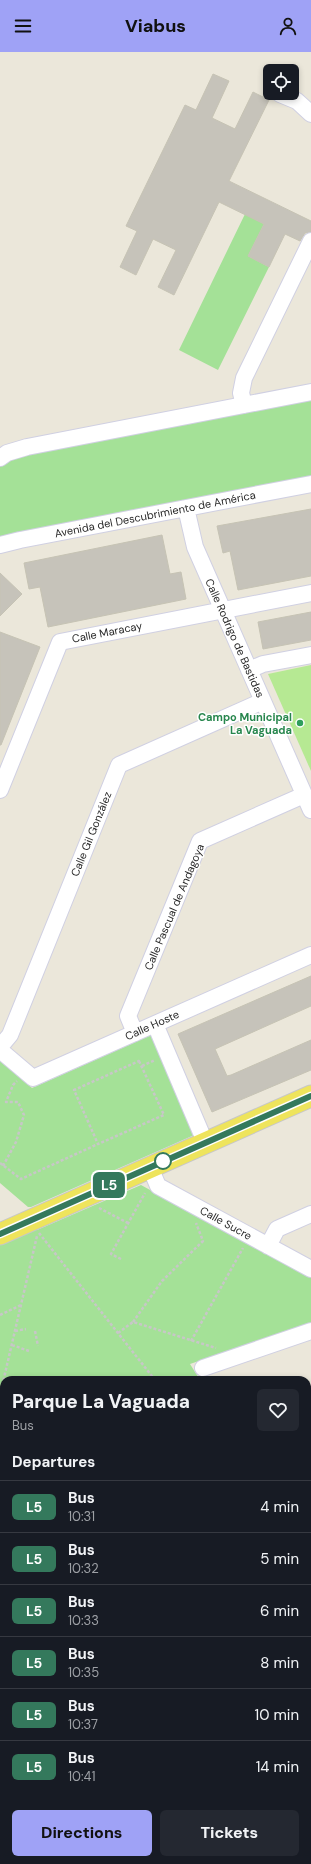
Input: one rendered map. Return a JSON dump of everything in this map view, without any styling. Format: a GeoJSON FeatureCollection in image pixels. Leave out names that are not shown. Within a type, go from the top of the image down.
{"type":"FeatureCollection","features":[{"type":"Feature","properties":{"kind":"main road"},"geometry":{"type":"LineString","coordinates":[[0,1234],[311,1096]]}},
{"type":"Feature","properties":{"kind":"street"},"geometry":{"type":"LineString","coordinates":[[293,100],[311,114]]}},
{"type":"Feature","properties":{"kind":"street"},"geometry":{"type":"LineString","coordinates":[[244,405],[241,393],[244,378],[311,241]]}},
{"type":"Feature","properties":{"kind":"street"},"geometry":{"type":"LineString","coordinates":[[0,458],[7,452],[27,447],[311,392]]}},
{"type":"Feature","properties":{"kind":"street"},"geometry":{"type":"LineString","coordinates":[[0,449],[27,447]]}},
{"type":"Feature","properties":{"kind":"street","name":"Avenida del Descubrimiento de América"},"geometry":{"type":"LineString","coordinates":[[0,545],[311,484]]}},
{"type":"Feature","properties":{"kind":"street","name":"Calle Rodrigo de Bastidas"},"geometry":{"type":"LineString","coordinates":[[186,508],[193,542],[311,810]]}},
{"type":"Feature","properties":{"kind":"street","name":"Calle Maracay"},"geometry":{"type":"LineString","coordinates":[[0,790],[60,642],[311,593]]}},
{"type":"Feature","properties":{"kind":"street"},"geometry":{"type":"LineString","coordinates":[[249,670],[264,664],[311,655]]}},
{"type":"Feature","properties":{"kind":"street","name":"Calle Gil González"},"geometry":{"type":"LineString","coordinates":[[0,1049],[10,1035],[119,765],[263,701]]}},
{"type":"Feature","properties":{"kind":"street","name":"Calle Pascual de Andagoya"},"geometry":{"type":"LineString","coordinates":[[135,1033],[128,1016],[200,841],[304,794]]}},
{"type":"Feature","properties":{"kind":"street","name":"Calle Hoste"},"geometry":{"type":"LineString","coordinates":[[0,1049],[33,1078],[311,955]]}},
{"type":"Feature","properties":{"kind":"street"},"geometry":{"type":"LineString","coordinates":[[155,1024],[206,1142]]}},
{"type":"Feature","properties":{"kind":"street","name":"Calle Sucre"},"geometry":{"type":"LineString","coordinates":[[150,1167],[158,1186],[311,1269]]}},
{"type":"Feature","properties":{"kind":"street"},"geometry":{"type":"LineString","coordinates":[[268,1246],[277,1229],[311,1214]]}},
{"type":"Feature","properties":{"kind":"street"},"geometry":{"type":"LineString","coordinates":[[203,1368],[311,1331]]}},
{"type":"Feature","properties":{"kind":"path"},"geometry":{"type":"LineString","coordinates":[[0,1163],[21,1179],[164,1115],[139,1061],[74,1090],[98,1144]]}},
{"type":"Feature","properties":{"kind":"path"},"geometry":{"type":"LineString","coordinates":[[3,1166],[16,1142],[24,1115],[18,1102],[6,1102],[13,1085],[20,1078]]}},
{"type":"Feature","properties":{"kind":"path"},"geometry":{"type":"LineString","coordinates":[[121,1260],[111,1254],[148,1189]]}},
{"type":"Feature","properties":{"kind":"path"},"geometry":{"type":"LineString","coordinates":[[96,1205],[97,1207],[128,1223]]}},
{"type":"Feature","properties":{"kind":"path"},"geometry":{"type":"LineString","coordinates":[[118,1333],[133,1322],[162,1282],[203,1240],[194,1220]]}},
{"type":"Feature","properties":{"kind":"path"},"geometry":{"type":"LineString","coordinates":[[3,1376],[12,1345],[38,1231],[152,1376]]}},
{"type":"Feature","properties":{"kind":"path"},"geometry":{"type":"LineString","coordinates":[[191,1341],[246,1243]]}},
{"type":"Feature","properties":{"kind":"path"},"geometry":{"type":"LineString","coordinates":[[0,1315],[21,1305]]}},
{"type":"Feature","properties":{"kind":"path"},"geometry":{"type":"LineString","coordinates":[[133,1322],[220,1349]]}},
{"type":"Feature","properties":{"kind":"path"},"geometry":{"type":"LineString","coordinates":[[15,1331],[26,1329]]}},
{"type":"Feature","properties":{"kind":"path"},"geometry":{"type":"LineString","coordinates":[[35,1331],[38,1346]]}},
{"type":"Feature","properties":{"kind":"path"},"geometry":{"type":"LineString","coordinates":[[12,1345],[29,1351]]}},
{"type":"Feature","properties":{"kind":"green space"},"geometry":{"type":"Polygon","coordinates":[[[245,214],[264,224],[248,256],[269,267],[218,370],[179,350],[245,214]]]}},
{"type":"Feature","properties":{"kind":"green space"},"geometry":{"type":"Polygon","coordinates":[[[311,392],[311,484],[0,544],[0,449],[311,392]]]}},
{"type":"Feature","properties":{"kind":"green space","name":"Campo Municipal La Vaguada"},"geometry":{"type":"Polygon","coordinates":[[[311,665],[311,771],[268,674],[311,665]]]}},
{"type":"Feature","properties":{"kind":"green space"},"geometry":{"type":"Polygon","coordinates":[[[158,1032],[201,1132],[31,1207],[28,1207],[0,1183],[0,1061],[32,1088],[158,1032]]]}},
{"type":"Feature","properties":{"kind":"green space"},"geometry":{"type":"Polygon","coordinates":[[[141,1185],[311,1278],[311,1323],[190,1364],[198,1376],[0,1376],[0,1243],[35,1227],[37,1230],[141,1185]]]}},
{"type":"Feature","properties":{"kind":"building"},"geometry":{"type":"Polygon","coordinates":[[[213,74],[229,81],[212,118],[235,129],[253,92],[263,97],[263,100],[269,100],[229,181],[311,221],[311,232],[305,233],[300,241],[285,234],[269,267],[248,256],[264,224],[219,202],[174,295],[158,287],[176,250],[153,239],[136,275],[120,267],[137,231],[126,226],[185,105],[196,110],[213,74]]]}},
{"type":"Feature","properties":{"kind":"building"},"geometry":{"type":"Polygon","coordinates":[[[311,509],[311,576],[238,590],[230,551],[223,553],[217,526],[311,509]]]}},
{"type":"Feature","properties":{"kind":"building"},"geometry":{"type":"Polygon","coordinates":[[[162,535],[170,574],[181,572],[186,599],[48,627],[40,587],[29,589],[24,563],[162,535]]]}},
{"type":"Feature","properties":{"kind":"building"},"geometry":{"type":"Polygon","coordinates":[[[0,573],[22,594],[0,616],[0,573]]]}},
{"type":"Feature","properties":{"kind":"building"},"geometry":{"type":"Polygon","coordinates":[[[311,612],[311,640],[263,649],[258,622],[311,612]]]}},
{"type":"Feature","properties":{"kind":"building"},"geometry":{"type":"Polygon","coordinates":[[[0,632],[40,647],[1,745],[0,745],[0,632]]]}},
{"type":"Feature","properties":{"kind":"building"},"geometry":{"type":"Polygon","coordinates":[[[311,976],[311,1006],[215,1049],[227,1076],[311,1040],[311,1070],[212,1112],[178,1034],[311,976]]]}},
{"type":"Feature","properties":{"kind":"bus line","name":"L5"},"geometry":{"type":"LineString","coordinates":[[0,1234],[311,1096]]}},
{"type":"Feature","properties":{"kind":"place","name":"Campo Municipal La Vaguada"},"geometry":{"type":"Point","coordinates":[300,723]}}]}
